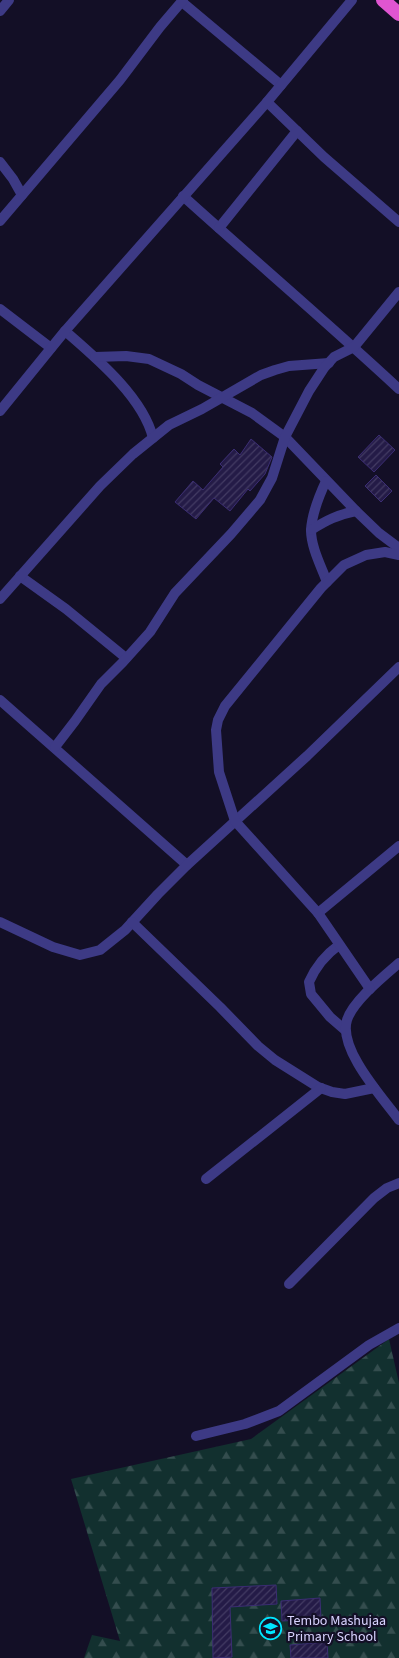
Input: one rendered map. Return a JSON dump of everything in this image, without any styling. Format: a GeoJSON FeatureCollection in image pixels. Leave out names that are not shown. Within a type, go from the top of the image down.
{"type":"FeatureCollection","features":[{"type":"Feature","properties":{"kind":"highway"},"geometry":{"type":"LineString","coordinates":[[383,0],[399,14]]}},
{"type":"Feature","properties":{"kind":"street"},"geometry":{"type":"LineString","coordinates":[[0,11],[9,0]]}},
{"type":"Feature","properties":{"kind":"street"},"geometry":{"type":"LineString","coordinates":[[0,410],[64,331],[267,102],[352,0]]}},
{"type":"Feature","properties":{"kind":"street"},"geometry":{"type":"LineString","coordinates":[[0,221],[120,80],[160,27],[183,1],[281,85]]}},
{"type":"Feature","properties":{"kind":"street"},"geometry":{"type":"LineString","coordinates":[[267,102],[324,157],[399,222]]}},
{"type":"Feature","properties":{"kind":"street"},"geometry":{"type":"LineString","coordinates":[[219,228],[297,131]]}},
{"type":"Feature","properties":{"kind":"street"},"geometry":{"type":"LineString","coordinates":[[0,162],[22,195]]}},
{"type":"Feature","properties":{"kind":"street"},"geometry":{"type":"LineString","coordinates":[[183,196],[399,389]]}},
{"type":"Feature","properties":{"kind":"street"},"geometry":{"type":"LineString","coordinates":[[55,747],[101,684],[150,632],[175,593],[231,534],[260,500],[272,478],[285,437],[316,379],[334,357],[354,347],[399,292]]}},
{"type":"Feature","properties":{"kind":"street"},"geometry":{"type":"LineString","coordinates":[[0,309],[50,348]]}},
{"type":"Feature","properties":{"kind":"street"},"geometry":{"type":"LineString","coordinates":[[64,331],[95,357],[138,404],[150,425],[153,438]]}},
{"type":"Feature","properties":{"kind":"street"},"geometry":{"type":"LineString","coordinates":[[95,357],[126,356],[149,359],[163,364],[198,385],[223,396],[252,413],[285,437],[356,511],[379,533],[399,548]]}},
{"type":"Feature","properties":{"kind":"street"},"geometry":{"type":"LineString","coordinates":[[0,599],[100,486],[169,425],[261,375],[289,366],[329,363]]}},
{"type":"Feature","properties":{"kind":"street"},"geometry":{"type":"LineString","coordinates":[[326,481],[315,510],[311,530],[313,544],[327,582]]}},
{"type":"Feature","properties":{"kind":"street"},"geometry":{"type":"LineString","coordinates":[[311,530],[328,519],[356,511]]}},
{"type":"Feature","properties":{"kind":"street"},"geometry":{"type":"LineString","coordinates":[[370,989],[318,913],[235,821],[219,772],[216,730],[218,720],[225,706],[327,582],[344,565],[366,555],[385,552],[399,555]]}},
{"type":"Feature","properties":{"kind":"street"},"geometry":{"type":"LineString","coordinates":[[20,576],[66,609],[126,658]]}},
{"type":"Feature","properties":{"kind":"street"},"geometry":{"type":"LineString","coordinates":[[0,922],[54,947],[80,955],[100,950],[125,930],[187,865],[398,671]]}},
{"type":"Feature","properties":{"kind":"street"},"geometry":{"type":"LineString","coordinates":[[0,700],[187,865]]}},
{"type":"Feature","properties":{"kind":"street"},"geometry":{"type":"LineString","coordinates":[[318,913],[399,846]]}},
{"type":"Feature","properties":{"kind":"street"},"geometry":{"type":"LineString","coordinates":[[132,922],[258,1046],[275,1060],[321,1088],[345,1094],[374,1088]]}},
{"type":"Feature","properties":{"kind":"street"},"geometry":{"type":"LineString","coordinates":[[339,945],[320,962],[309,982],[311,994],[330,1017],[345,1030]]}},
{"type":"Feature","properties":{"kind":"street"},"geometry":{"type":"LineString","coordinates":[[399,963],[370,989],[348,1018],[345,1030],[351,1050],[374,1088],[399,1120]]}},
{"type":"Feature","properties":{"kind":"street"},"geometry":{"type":"LineString","coordinates":[[206,1179],[321,1088]]}},
{"type":"Feature","properties":{"kind":"street"},"geometry":{"type":"LineString","coordinates":[[289,1284],[374,1198],[387,1188],[399,1183]]}},
{"type":"Feature","properties":{"kind":"street"},"geometry":{"type":"LineString","coordinates":[[196,1436],[245,1424],[278,1411],[370,1345],[399,1328]]}},
{"type":"Feature","properties":{"kind":"green space"},"geometry":{"type":"Polygon","coordinates":[[[389,1339],[399,1383],[399,1658],[84,1658],[92,1635],[120,1641],[71,1479],[251,1439],[389,1339]]]}},
{"type":"Feature","properties":{"kind":"building"},"geometry":{"type":"Polygon","coordinates":[[[379,435],[395,450],[374,472],[358,457],[379,435]]]}},
{"type":"Feature","properties":{"kind":"building"},"geometry":{"type":"Polygon","coordinates":[[[251,439],[272,457],[265,474],[250,491],[248,489],[230,511],[214,498],[196,519],[175,502],[193,481],[203,490],[223,467],[220,464],[234,449],[240,455],[251,439]]]}},
{"type":"Feature","properties":{"kind":"building"},"geometry":{"type":"Polygon","coordinates":[[[376,475],[392,491],[381,502],[365,486],[376,475]]]}},
{"type":"Feature","properties":{"kind":"building"},"geometry":{"type":"Polygon","coordinates":[[[276,1585],[277,1604],[230,1607],[232,1657],[213,1658],[212,1588],[276,1585]]]}},
{"type":"Feature","properties":{"kind":"building"},"geometry":{"type":"Polygon","coordinates":[[[320,1598],[321,1619],[282,1621],[281,1601],[320,1598]]]}},
{"type":"Feature","properties":{"kind":"building"},"geometry":{"type":"Polygon","coordinates":[[[327,1642],[328,1658],[291,1658],[290,1645],[327,1642]]]}},
{"type":"Feature","properties":{"kind":"place","name":"Tembo Mashujaa Primary School"},"geometry":{"type":"Point","coordinates":[271,1629]}}]}
